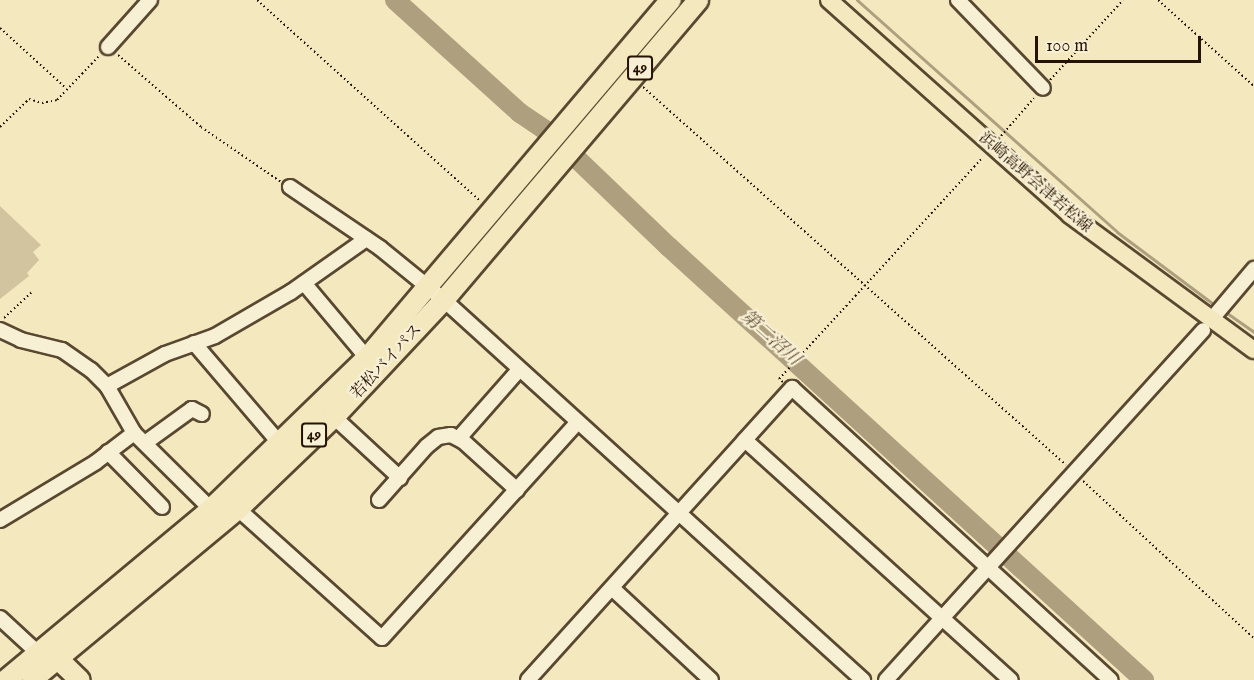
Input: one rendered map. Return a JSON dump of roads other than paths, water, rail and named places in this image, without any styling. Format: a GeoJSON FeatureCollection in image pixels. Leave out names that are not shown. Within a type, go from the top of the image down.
{"type":"FeatureCollection","features":[{"type":"Feature","properties":{"kind":"highway","name":"若松バイパス"},"geometry":{"type":"LineString","coordinates":[[6,680],[45,669],[334,417],[575,128],[671,0]]}},
{"type":"Feature","properties":{"kind":"highway","name":"若松バイパス"},"geometry":{"type":"LineString","coordinates":[[575,128],[632,77],[698,0]]}},
{"type":"Feature","properties":{"kind":"highway","name":"若松バイパス"},"geometry":{"type":"LineString","coordinates":[[224,513],[280,445],[436,294],[492,211],[548,160]]}},
{"type":"Feature","properties":{"kind":"highway"},"geometry":{"type":"LineString","coordinates":[[45,669],[80,680]]}},
{"type":"Feature","properties":{"kind":"main road","name":"浜崎高野会津若松線"},"geometry":{"type":"LineString","coordinates":[[830,0],[1070,215],[1214,317],[1254,350]]}},
{"type":"Feature","properties":{"kind":"street"},"geometry":{"type":"LineString","coordinates":[[108,47],[150,0]]}},
{"type":"Feature","properties":{"kind":"street"},"geometry":{"type":"LineString","coordinates":[[958,0],[1043,88]]}},
{"type":"Feature","properties":{"kind":"street"},"geometry":{"type":"LineString","coordinates":[[290,188],[366,239],[436,294],[677,516],[862,680]]}},
{"type":"Feature","properties":{"kind":"street"},"geometry":{"type":"LineString","coordinates":[[107,386],[165,354],[215,336],[304,283],[366,239]]}},
{"type":"Feature","properties":{"kind":"street"},"geometry":{"type":"LineString","coordinates":[[885,680],[1214,317],[1254,269]]}},
{"type":"Feature","properties":{"kind":"street"},"geometry":{"type":"LineString","coordinates":[[304,283],[368,358]]}},
{"type":"Feature","properties":{"kind":"street"},"geometry":{"type":"LineString","coordinates":[[0,330],[21,340],[62,350],[107,386],[134,433],[224,513],[382,638],[578,423]]}},
{"type":"Feature","properties":{"kind":"street"},"geometry":{"type":"LineString","coordinates":[[194,343],[280,445]]}},
{"type":"Feature","properties":{"kind":"street"},"geometry":{"type":"LineString","coordinates":[[459,438],[519,370]]}},
{"type":"Feature","properties":{"kind":"street"},"geometry":{"type":"LineString","coordinates":[[528,680],[792,388],[1111,680]]}},
{"type":"Feature","properties":{"kind":"street"},"geometry":{"type":"LineString","coordinates":[[145,443],[192,409],[201,414]]}},
{"type":"Feature","properties":{"kind":"street"},"geometry":{"type":"LineString","coordinates":[[334,417],[400,478]]}},
{"type":"Feature","properties":{"kind":"street"},"geometry":{"type":"LineString","coordinates":[[0,520],[134,433]]}},
{"type":"Feature","properties":{"kind":"street"},"geometry":{"type":"LineString","coordinates":[[379,500],[438,437],[459,438],[517,490]]}},
{"type":"Feature","properties":{"kind":"street"},"geometry":{"type":"LineString","coordinates":[[745,440],[1011,680]]}},
{"type":"Feature","properties":{"kind":"street"},"geometry":{"type":"LineString","coordinates":[[108,452],[162,507]]}},
{"type":"Feature","properties":{"kind":"street"},"geometry":{"type":"LineString","coordinates":[[612,588],[711,680]]}},
{"type":"Feature","properties":{"kind":"street"},"geometry":{"type":"LineString","coordinates":[[0,618],[45,669]]}},
{"type":"Feature","properties":{"kind":"waterway","name":"第二沼川"},"geometry":{"type":"LineString","coordinates":[[395,0],[520,113],[550,133],[669,247],[1144,680]]}},
{"type":"Feature","properties":{"kind":"waterway"},"geometry":{"type":"LineString","coordinates":[[857,0],[1117,232],[1216,306]]}},
{"type":"Feature","properties":{"kind":"waterway"},"geometry":{"type":"LineString","coordinates":[[1224,311],[1254,332]]}}]}
